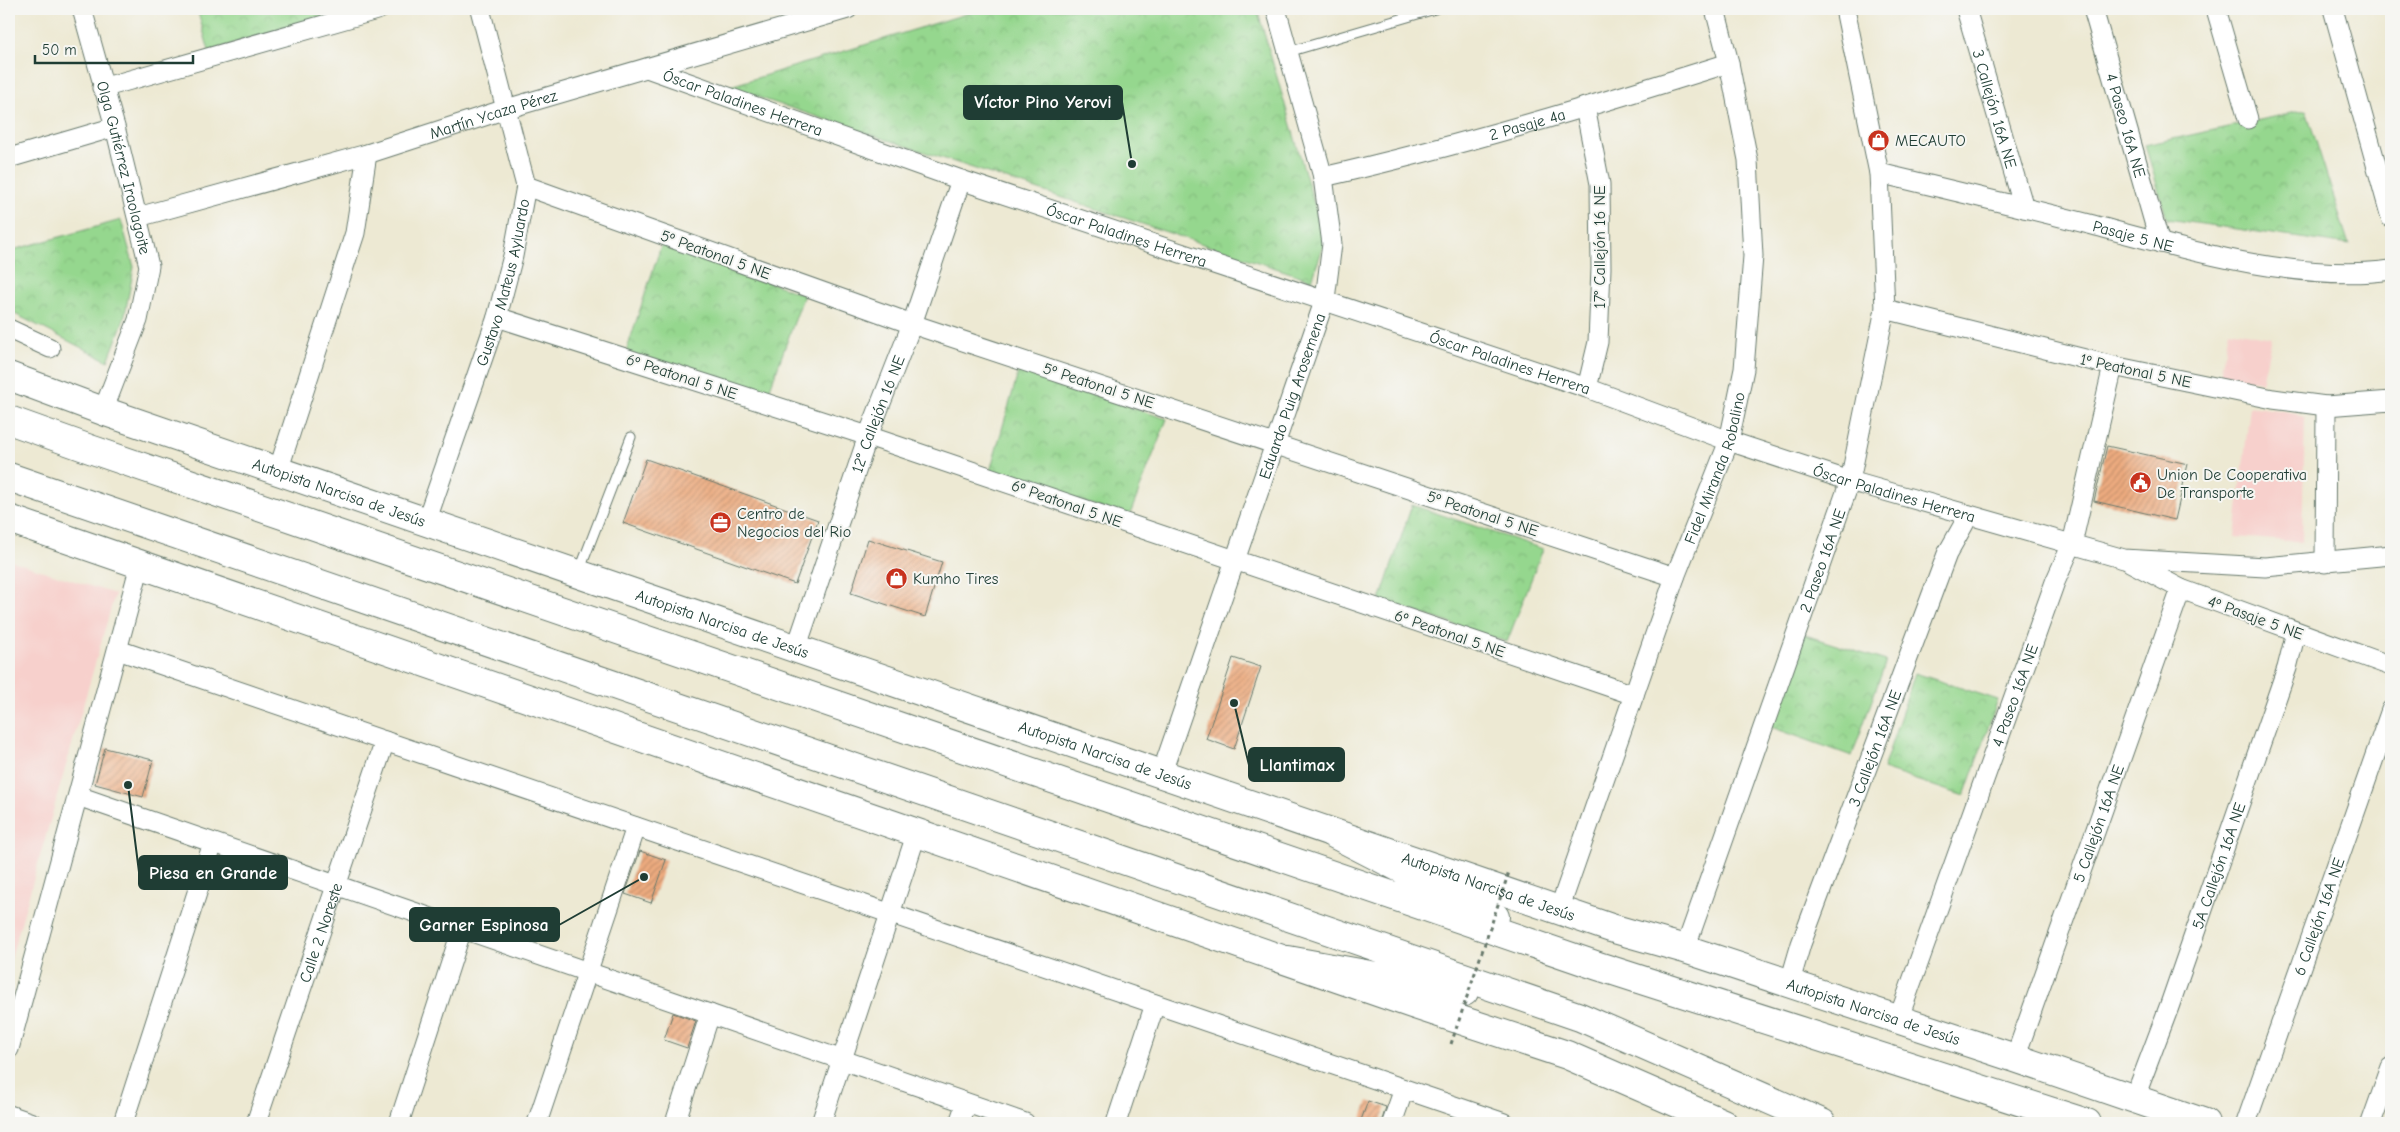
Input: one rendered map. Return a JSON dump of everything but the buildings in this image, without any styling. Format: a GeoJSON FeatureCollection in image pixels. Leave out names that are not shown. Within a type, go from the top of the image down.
{"type":"FeatureCollection","features":[{"type":"Feature","properties":{"kind":"main road","name":"Autopista Narcisa de Jesús"},"geometry":{"type":"LineString","coordinates":[[9,376],[103,411],[1332,833],[1559,910],[1685,949],[1789,985],[2135,1097],[2205,1123]]}},
{"type":"Feature","properties":{"kind":"main road"},"geometry":{"type":"LineString","coordinates":[[9,420],[1576,959],[2087,1123]]}},
{"type":"Feature","properties":{"kind":"main road"},"geometry":{"type":"LineString","coordinates":[[9,477],[1580,1017],[1822,1123]]}},
{"type":"Feature","properties":{"kind":"main road"},"geometry":{"type":"LineString","coordinates":[[9,519],[1567,1055],[1689,1116],[1723,1123]]}},
{"type":"Feature","properties":{"kind":"main road"},"geometry":{"type":"LineString","coordinates":[[1332,833],[1576,959]]}},
{"type":"Feature","properties":{"kind":"main road"},"geometry":{"type":"LineString","coordinates":[[1288,960],[1558,1010]]}},
{"type":"Feature","properties":{"kind":"main road"},"geometry":{"type":"LineString","coordinates":[[1953,1080],[1992,1108],[2038,1123]]}},
{"type":"Feature","properties":{"kind":"street","name":"Olga Gutiérrez Iraolagoite"},"geometry":{"type":"LineString","coordinates":[[82,9],[102,88],[115,127],[138,217],[148,266],[138,320],[103,411]]}},
{"type":"Feature","properties":{"kind":"street"},"geometry":{"type":"LineString","coordinates":[[102,88],[380,9]]}},
{"type":"Feature","properties":{"kind":"street","name":"Gustavo Mateus Ayluardo"},"geometry":{"type":"LineString","coordinates":[[426,522],[497,317],[513,256],[526,186],[480,9]]}},
{"type":"Feature","properties":{"kind":"street","name":"Martín Ycaza Pérez"},"geometry":{"type":"LineString","coordinates":[[138,217],[367,154],[506,109],[848,9]]}},
{"type":"Feature","properties":{"kind":"street","name":"Eduardo Puig Arosemena"},"geometry":{"type":"LineString","coordinates":[[1161,774],[1325,299],[1332,244],[1323,177],[1276,9]]}},
{"type":"Feature","properties":{"kind":"street","name":"Fidel Miranda Robalino"},"geometry":{"type":"LineString","coordinates":[[1559,910],[1675,576],[1729,441],[1744,369],[1753,256],[1748,160],[1730,63],[1715,9]]}},
{"type":"Feature","properties":{"kind":"street","name":"2 Paseo 16A NE"},"geometry":{"type":"LineString","coordinates":[[1685,949],[1850,481],[1885,309],[1879,173],[1846,9]]}},
{"type":"Feature","properties":{"kind":"street","name":"3 Callejón 16A NE"},"geometry":{"type":"LineString","coordinates":[[1966,9],[2024,208]]}},
{"type":"Feature","properties":{"kind":"street","name":"4 Paseo 16A NE"},"geometry":{"type":"LineString","coordinates":[[2093,9],[2160,243]]}},
{"type":"Feature","properties":{"kind":"street"},"geometry":{"type":"LineString","coordinates":[[2216,9],[2248,119]]}},
{"type":"Feature","properties":{"kind":"street"},"geometry":{"type":"LineString","coordinates":[[2333,9],[2391,218]]}},
{"type":"Feature","properties":{"kind":"street","name":"2 Pasaje 4a"},"geometry":{"type":"LineString","coordinates":[[1323,177],[1387,162],[1585,107],[1730,63]]}},
{"type":"Feature","properties":{"kind":"street","name":"Óscar Paladines Herrera"},"geometry":{"type":"LineString","coordinates":[[647,68],[960,180],[1325,299],[1587,388],[1729,441],[1850,481],[2124,559],[2265,567],[2325,563],[2391,555]]}},
{"type":"Feature","properties":{"kind":"street","name":"17° Callejón 16 NE"},"geometry":{"type":"LineString","coordinates":[[1585,107],[1600,184],[1602,268],[1598,342],[1587,388]]}},
{"type":"Feature","properties":{"kind":"street"},"geometry":{"type":"LineString","coordinates":[[9,158],[115,127]]}},
{"type":"Feature","properties":{"kind":"street"},"geometry":{"type":"LineString","coordinates":[[278,471],[355,233],[367,154]]}},
{"type":"Feature","properties":{"kind":"street","name":"Pasaje 5 NE"},"geometry":{"type":"LineString","coordinates":[[1879,173],[2160,243],[2277,268],[2361,274],[2391,270]]}},
{"type":"Feature","properties":{"kind":"street","name":"12° Callejón 16 NE"},"geometry":{"type":"LineString","coordinates":[[796,649],[868,436],[912,324],[960,180]]}},
{"type":"Feature","properties":{"kind":"street","name":"5º Peatonal 5 NE"},"geometry":{"type":"LineString","coordinates":[[526,186],[912,324],[1675,576]]}},
{"type":"Feature","properties":{"kind":"street","name":"1º Peatonal 5 NE"},"geometry":{"type":"LineString","coordinates":[[1885,309],[2112,366],[2273,400],[2326,406],[2391,401]]}},
{"type":"Feature","properties":{"kind":"street","name":"6º Peatonal 5 NE"},"geometry":{"type":"LineString","coordinates":[[497,317],[868,436],[1634,695]]}},
{"type":"Feature","properties":{"kind":"street"},"geometry":{"type":"LineString","coordinates":[[9,328],[50,348]]}},
{"type":"Feature","properties":{"kind":"street","name":"4 Paseo 16A NE"},"geometry":{"type":"LineString","coordinates":[[1898,1020],[2055,582],[2072,544],[2112,366]]}},
{"type":"Feature","properties":{"kind":"street"},"geometry":{"type":"LineString","coordinates":[[2325,563],[2326,406]]}},
{"type":"Feature","properties":{"kind":"street","name":"3 Callejón 16A NE"},"geometry":{"type":"LineString","coordinates":[[1789,985],[1801,944],[1947,554],[1969,515]]}},
{"type":"Feature","properties":{"kind":"street","name":"4º Pasaje 5 NE"},"geometry":{"type":"LineString","coordinates":[[2124,559],[2181,589],[2391,666]]}},
{"type":"Feature","properties":{"kind":"street"},"geometry":{"type":"LineString","coordinates":[[9,1049],[140,565]]}},
{"type":"Feature","properties":{"kind":"street","name":"5 Callejón 16A NE"},"geometry":{"type":"LineString","coordinates":[[2015,1058],[2181,589]]}},
{"type":"Feature","properties":{"kind":"street","name":"5A Callejón 16A NE"},"geometry":{"type":"LineString","coordinates":[[2135,1097],[2169,1006],[2287,668],[2296,632]]}},
{"type":"Feature","properties":{"kind":"street"},"geometry":{"type":"LineString","coordinates":[[118,650],[1504,1123]]}},
{"type":"Feature","properties":{"kind":"street","name":"6 Callejón 16A NE"},"geometry":{"type":"LineString","coordinates":[[2246,1123],[2391,710]]}},
{"type":"Feature","properties":{"kind":"street","name":"Calle 2 Noreste"},"geometry":{"type":"LineString","coordinates":[[256,1123],[385,741]]}},
{"type":"Feature","properties":{"kind":"street"},"geometry":{"type":"LineString","coordinates":[[78,796],[1025,1123]]}},
{"type":"Feature","properties":{"kind":"street"},"geometry":{"type":"LineString","coordinates":[[537,1123],[636,827]]}},
{"type":"Feature","properties":{"kind":"street"},"geometry":{"type":"LineString","coordinates":[[821,1123],[917,832]]}},
{"type":"Feature","properties":{"kind":"street"},"geometry":{"type":"LineString","coordinates":[[123,1123],[213,843]]}},
{"type":"Feature","properties":{"kind":"street"},"geometry":{"type":"LineString","coordinates":[[399,1123],[462,929]]}},
{"type":"Feature","properties":{"kind":"street"},"geometry":{"type":"LineString","coordinates":[[1116,1123],[1155,1004]]}},
{"type":"Feature","properties":{"kind":"street"},"geometry":{"type":"LineString","coordinates":[[675,1123],[710,1014]]}},
{"type":"Feature","properties":{"kind":"street"},"geometry":{"type":"LineString","coordinates":[[2371,1123],[2391,1067]]}},
{"type":"Feature","properties":{"kind":"street"},"geometry":{"type":"LineString","coordinates":[[1392,1123],[1404,1089]]}},
{"type":"Feature","properties":{"kind":"street"},"geometry":{"type":"LineString","coordinates":[[959,1123],[966,1103]]}},
{"type":"Feature","properties":{"kind":"street"},"geometry":{"type":"LineString","coordinates":[[9,1116],[32,1123]]}},
{"type":"Feature","properties":{"kind":"lane"},"geometry":{"type":"LineString","coordinates":[[1288,52],[1435,9]]}},
{"type":"Feature","properties":{"kind":"lane"},"geometry":{"type":"LineString","coordinates":[[578,574],[631,437]]}},
{"type":"Feature","properties":{"kind":"path"},"geometry":{"type":"LineString","coordinates":[[1451,1044],[1509,872]]}},
{"type":"Feature","properties":{"kind":"shaded area"},"geometry":{"type":"Polygon","coordinates":[[[2229,330],[2272,338],[2262,382],[2220,375],[2229,330]]]}},
{"type":"Feature","properties":{"kind":"shaded area"},"geometry":{"type":"Polygon","coordinates":[[[2250,406],[2296,413],[2305,418],[2302,542],[2235,537],[2250,406]]]}},
{"type":"Feature","properties":{"kind":"shaded area"},"geometry":{"type":"Polygon","coordinates":[[[9,560],[115,594],[9,965],[9,560]]]}},
{"type":"Feature","properties":{"kind":"green space"},"geometry":{"type":"Polygon","coordinates":[[[197,9],[354,9],[209,51],[197,9]]]}},
{"type":"Feature","properties":{"kind":"green space"},"geometry":{"type":"Polygon","coordinates":[[[982,9],[1257,9],[1325,241],[1312,280],[727,87],[982,9]]]}},
{"type":"Feature","properties":{"kind":"green space"},"geometry":{"type":"Polygon","coordinates":[[[2306,110],[2349,245],[2167,219],[2145,145],[2306,110]]]}},
{"type":"Feature","properties":{"kind":"green space"},"geometry":{"type":"Polygon","coordinates":[[[121,220],[134,267],[124,319],[108,361],[9,311],[9,251],[121,220]]]}},
{"type":"Feature","properties":{"kind":"green space"},"geometry":{"type":"Polygon","coordinates":[[[662,243],[804,295],[765,402],[625,355],[662,243]]]}},
{"type":"Feature","properties":{"kind":"green space"},"geometry":{"type":"Polygon","coordinates":[[[1019,370],[1167,419],[1129,517],[990,471],[1019,370]]]}},
{"type":"Feature","properties":{"kind":"green space"},"geometry":{"type":"Polygon","coordinates":[[[1412,505],[1543,549],[1507,642],[1380,600],[1412,505]]]}},
{"type":"Feature","properties":{"kind":"green space"},"geometry":{"type":"Polygon","coordinates":[[[1802,634],[1886,661],[1852,756],[1771,727],[1802,634]]]}},
{"type":"Feature","properties":{"kind":"green space"},"geometry":{"type":"Polygon","coordinates":[[[1915,673],[1998,700],[1964,796],[1883,769],[1915,673]]]}},
{"type":"Feature","properties":{"kind":"place","name":"MECAUTO"},"geometry":{"type":"Point","coordinates":[1879,140]}},
{"type":"Feature","properties":{"kind":"place","name":"Víctor Pino Yerovi"},"geometry":{"type":"Point","coordinates":[1132,164]}},
{"type":"Feature","properties":{"kind":"place","name":"Union De Cooperativa De Transporte"},"geometry":{"type":"Point","coordinates":[2141,483]}},
{"type":"Feature","properties":{"kind":"place","name":"Centro de Negocios del Rio"},"geometry":{"type":"Point","coordinates":[721,522]}},
{"type":"Feature","properties":{"kind":"place","name":"Kumho Tires"},"geometry":{"type":"Point","coordinates":[897,578]}},
{"type":"Feature","properties":{"kind":"place","name":"Llantimax"},"geometry":{"type":"Point","coordinates":[1234,703]}},
{"type":"Feature","properties":{"kind":"place","name":"Piesa en Grande"},"geometry":{"type":"Point","coordinates":[128,785]}},
{"type":"Feature","properties":{"kind":"place","name":"Garner Espinosa"},"geometry":{"type":"Point","coordinates":[644,877]}}]}
